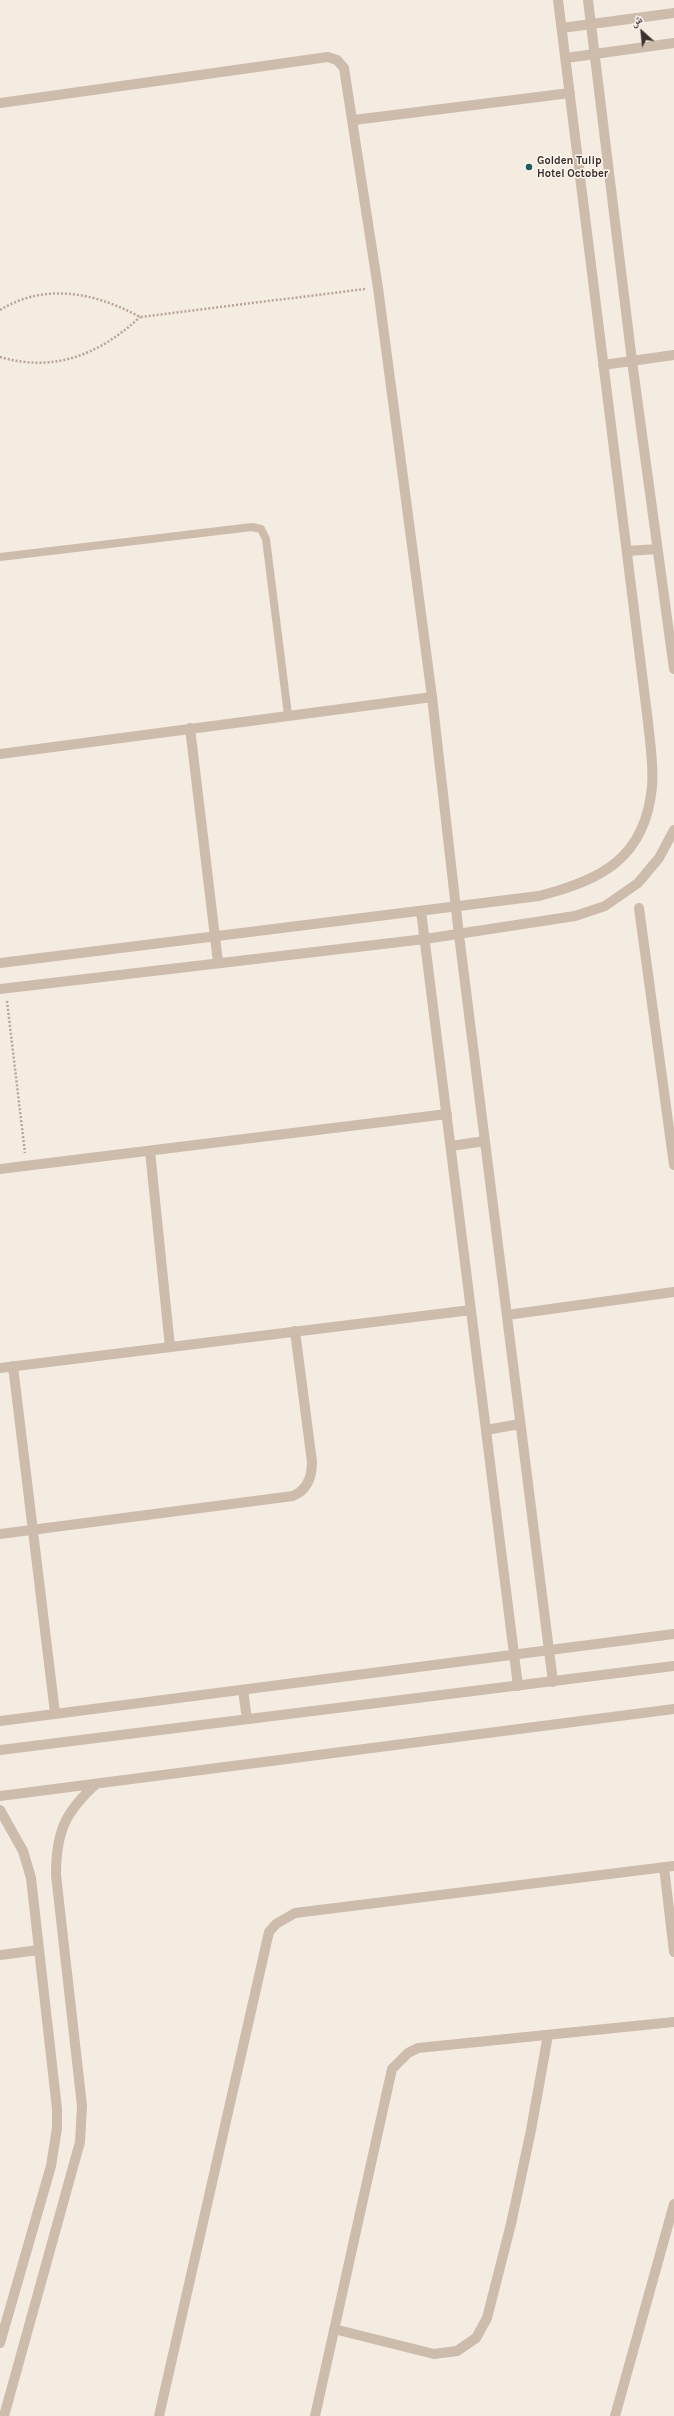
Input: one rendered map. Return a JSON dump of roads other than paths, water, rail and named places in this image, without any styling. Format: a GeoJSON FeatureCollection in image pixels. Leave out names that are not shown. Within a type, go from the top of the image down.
{"type":"FeatureCollection","features":[{"type":"Feature","properties":{"kind":"street"},"geometry":{"type":"LineString","coordinates":[[0,963],[539,896],[575,887],[601,874],[621,859],[638,837],[648,812],[652,785],[648,722],[558,0]]}},
{"type":"Feature","properties":{"kind":"street"},"geometry":{"type":"LineString","coordinates":[[588,0],[596,54],[632,361],[674,669]]}},
{"type":"Feature","properties":{"kind":"street"},"geometry":{"type":"LineString","coordinates":[[562,28],[674,12]]}},
{"type":"Feature","properties":{"kind":"street"},"geometry":{"type":"LineString","coordinates":[[566,58],[674,43]]}},
{"type":"Feature","properties":{"kind":"street"},"geometry":{"type":"LineString","coordinates":[[0,103],[328,57],[337,60],[344,68],[354,120],[378,288],[432,697],[459,935],[553,1682]]}},
{"type":"Feature","properties":{"kind":"street"},"geometry":{"type":"LineString","coordinates":[[354,120],[570,93]]}},
{"type":"Feature","properties":{"kind":"street"},"geometry":{"type":"LineString","coordinates":[[603,365],[674,355]]}},
{"type":"Feature","properties":{"kind":"street"},"geometry":{"type":"LineString","coordinates":[[627,551],[657,549]]}},
{"type":"Feature","properties":{"kind":"street"},"geometry":{"type":"LineString","coordinates":[[0,754],[432,697]]}},
{"type":"Feature","properties":{"kind":"street"},"geometry":{"type":"LineString","coordinates":[[190,728],[218,962]]}},
{"type":"Feature","properties":{"kind":"street"},"geometry":{"type":"LineString","coordinates":[[3,989],[218,962],[459,935],[575,916],[606,906],[638,883],[659,858],[674,830]]}},
{"type":"Feature","properties":{"kind":"street"},"geometry":{"type":"LineString","coordinates":[[639,908],[671,1116],[674,1165]]}},
{"type":"Feature","properties":{"kind":"street"},"geometry":{"type":"LineString","coordinates":[[421,911],[518,1686]]}},
{"type":"Feature","properties":{"kind":"street"},"geometry":{"type":"LineString","coordinates":[[0,1169],[447,1114]]}},
{"type":"Feature","properties":{"kind":"street"},"geometry":{"type":"LineString","coordinates":[[451,1146],[485,1141]]}},
{"type":"Feature","properties":{"kind":"street"},"geometry":{"type":"LineString","coordinates":[[150,1151],[170,1347]]}},
{"type":"Feature","properties":{"kind":"street"},"geometry":{"type":"LineString","coordinates":[[506,1315],[674,1292]]}},
{"type":"Feature","properties":{"kind":"street"},"geometry":{"type":"LineString","coordinates":[[0,1368],[471,1310]]}},
{"type":"Feature","properties":{"kind":"street"},"geometry":{"type":"LineString","coordinates":[[0,1534],[292,1496],[300,1493],[310,1478],[312,1462],[295,1332]]}},
{"type":"Feature","properties":{"kind":"street"},"geometry":{"type":"LineString","coordinates":[[13,1366],[55,1713]]}},
{"type":"Feature","properties":{"kind":"street"},"geometry":{"type":"LineString","coordinates":[[486,1430],[520,1424]]}},
{"type":"Feature","properties":{"kind":"street"},"geometry":{"type":"LineString","coordinates":[[0,1721],[674,1634]]}},
{"type":"Feature","properties":{"kind":"street"},"geometry":{"type":"LineString","coordinates":[[0,1749],[674,1666]]}},
{"type":"Feature","properties":{"kind":"street"},"geometry":{"type":"LineString","coordinates":[[243,1690],[247,1719]]}},
{"type":"Feature","properties":{"kind":"street"},"geometry":{"type":"LineString","coordinates":[[0,1796],[674,1709]]}},
{"type":"Feature","properties":{"kind":"street"},"geometry":{"type":"LineString","coordinates":[[4,2416],[80,2142],[82,2106],[56,1875],[56,1849],[63,1824],[70,1812],[77,1801],[96,1784]]}},
{"type":"Feature","properties":{"kind":"street"},"geometry":{"type":"LineString","coordinates":[[0,1810],[23,1851],[31,1878],[57,2110],[57,2128],[51,2166],[0,2343]]}},
{"type":"Feature","properties":{"kind":"street"},"geometry":{"type":"LineString","coordinates":[[159,2416],[269,1932],[276,1924],[295,1913],[674,1866]]}},
{"type":"Feature","properties":{"kind":"street"},"geometry":{"type":"LineString","coordinates":[[664,1867],[674,1952]]}},
{"type":"Feature","properties":{"kind":"street"},"geometry":{"type":"LineString","coordinates":[[0,1955],[39,1950]]}},
{"type":"Feature","properties":{"kind":"street"},"geometry":{"type":"LineString","coordinates":[[315,2416],[392,2069],[408,2053],[418,2048],[674,2022]]}},
{"type":"Feature","properties":{"kind":"street"},"geometry":{"type":"LineString","coordinates":[[334,2329],[434,2354],[457,2351],[476,2338],[487,2318],[511,2224],[531,2130],[548,2035]]}},
{"type":"Feature","properties":{"kind":"street"},"geometry":{"type":"LineString","coordinates":[[615,2416],[674,2204]]}},
{"type":"Feature","properties":{"kind":"lane"},"geometry":{"type":"LineString","coordinates":[[0,557],[252,527],[261,529],[266,539],[288,715]]}},
{"type":"Feature","properties":{"kind":"place","name":"Golden Tulip Hotel October"},"geometry":{"type":"Point","coordinates":[529,167]}}]}
